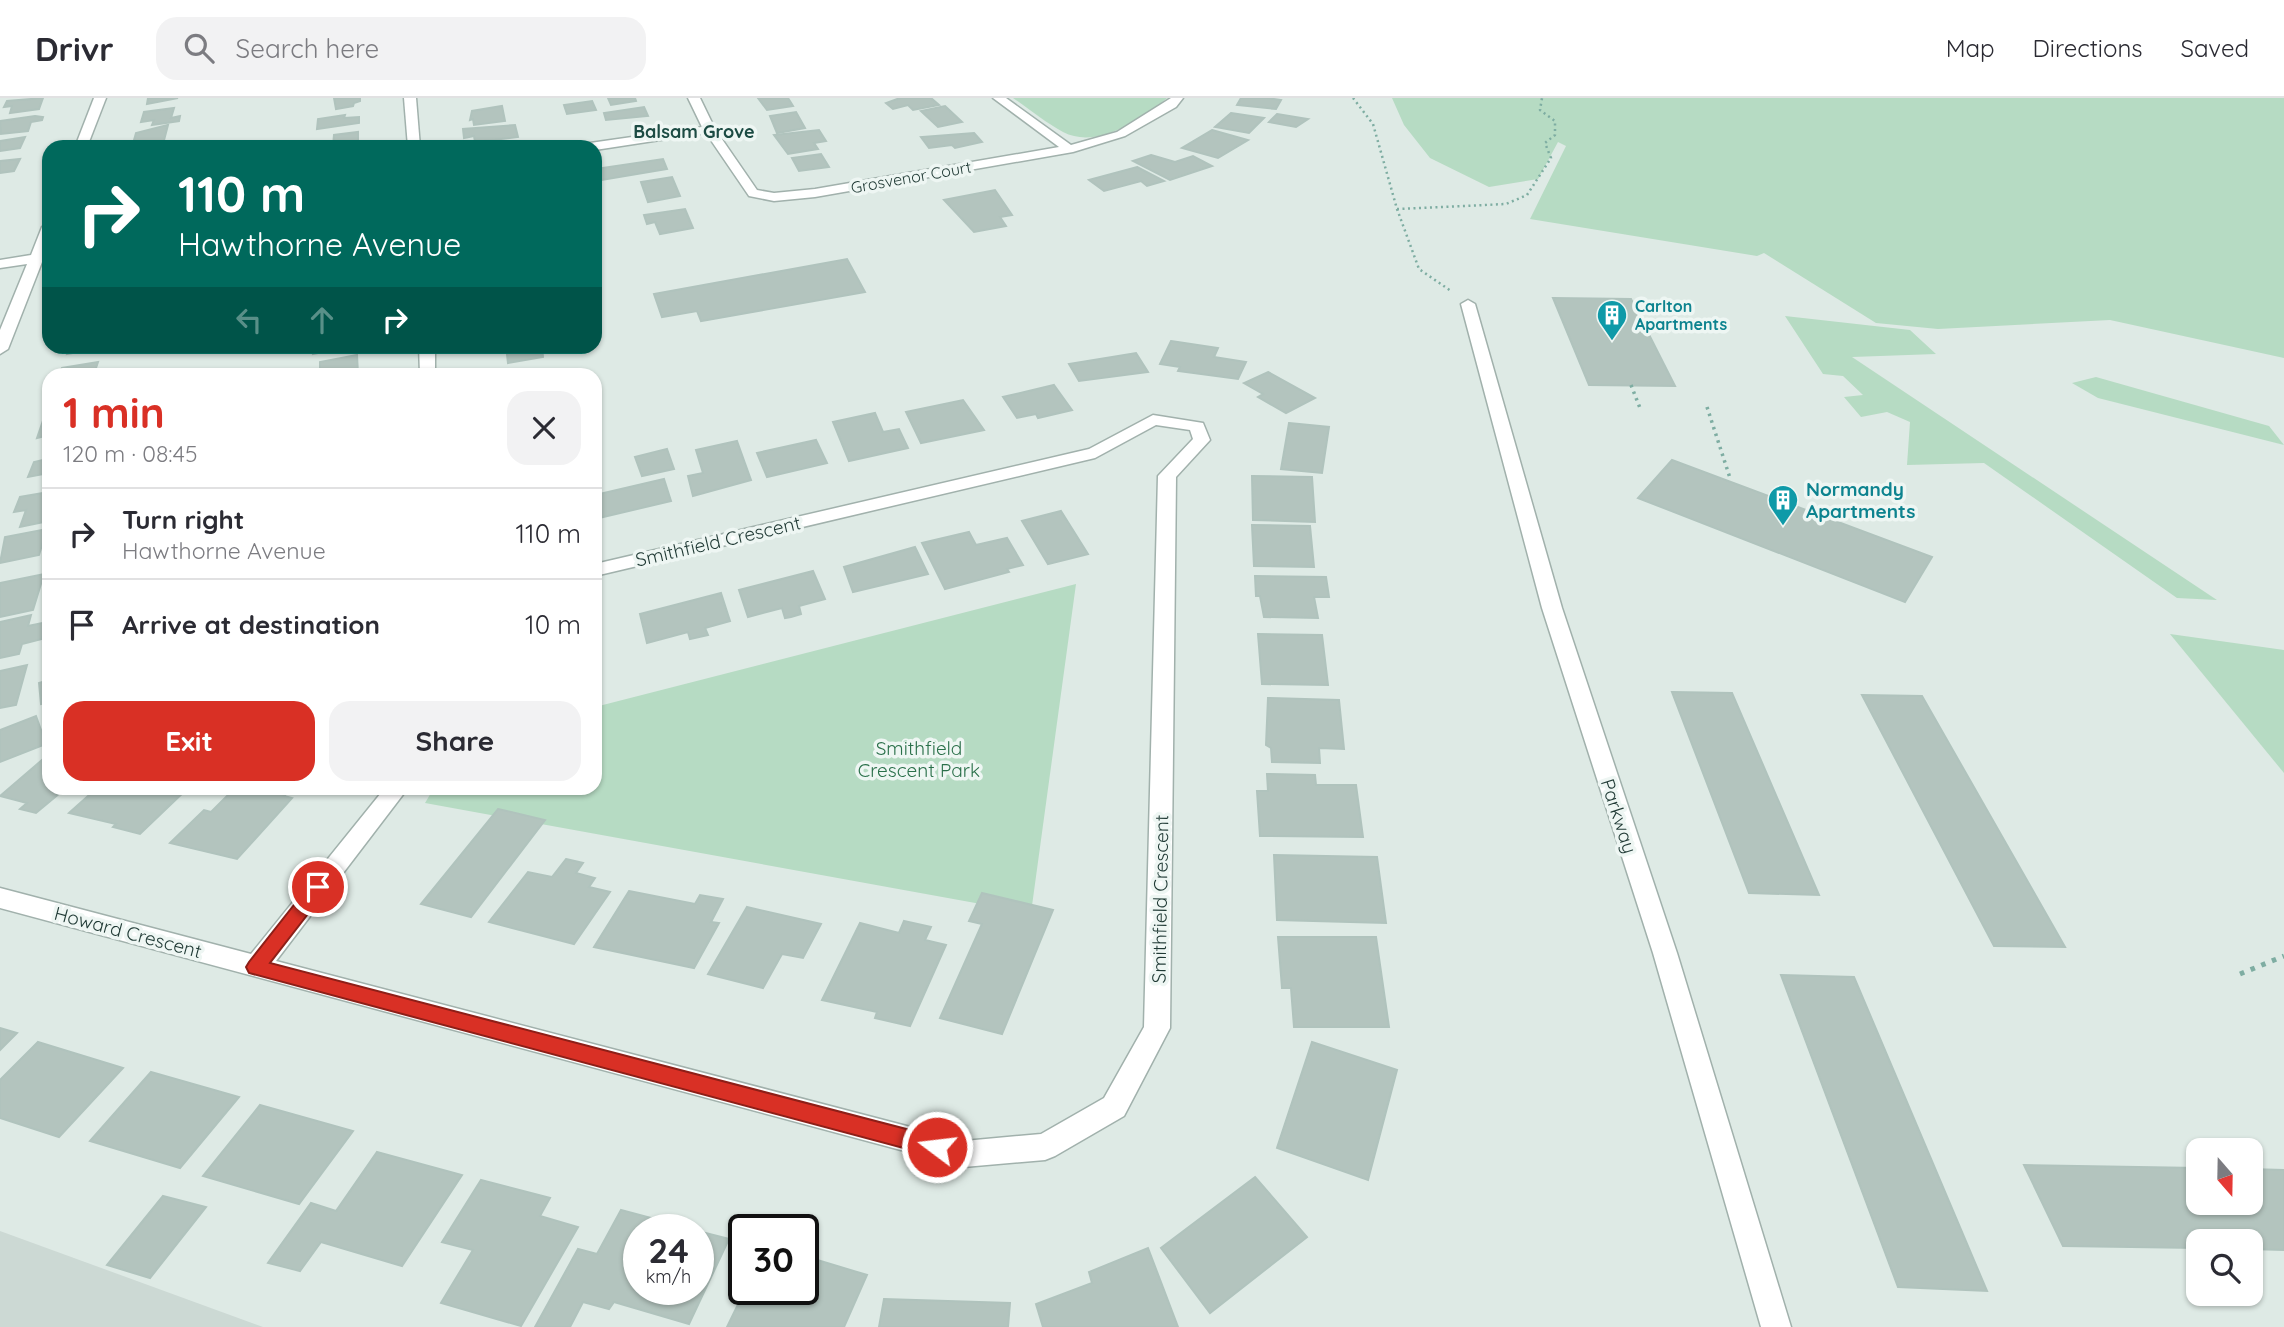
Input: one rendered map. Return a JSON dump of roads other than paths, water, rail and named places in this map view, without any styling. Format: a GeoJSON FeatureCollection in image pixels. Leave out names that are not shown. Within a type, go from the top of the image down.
{"type":"FeatureCollection","features":[{"type":"Feature","properties":{"kind":"street"},"geometry":{"type":"LineString","coordinates":[[83,140],[100,98]]}},
{"type":"Feature","properties":{"kind":"street"},"geometry":{"type":"LineString","coordinates":[[410,98],[413,140]]}},
{"type":"Feature","properties":{"kind":"street"},"geometry":{"type":"LineString","coordinates":[[602,145],[709,129],[694,98]]}},
{"type":"Feature","properties":{"kind":"street"},"geometry":{"type":"LineString","coordinates":[[999,98],[1069,149]]}},
{"type":"Feature","properties":{"kind":"street","name":"Grosvenor Court"},"geometry":{"type":"LineString","coordinates":[[709,129],[753,193],[774,197],[815,194],[1069,149],[1121,134],[1172,105],[1177,98]]}},
{"type":"Feature","properties":{"kind":"street"},"geometry":{"type":"LineString","coordinates":[[0,264],[42,257]]}},
{"type":"Feature","properties":{"kind":"street"},"geometry":{"type":"LineString","coordinates":[[0,349],[42,259]]}},
{"type":"Feature","properties":{"kind":"street","name":"Parkway"},"geometry":{"type":"LineString","coordinates":[[1468,304],[1552,608],[1664,953],[1776,1327]]}},
{"type":"Feature","properties":{"kind":"street","name":"Smithfield Crescent"},"geometry":{"type":"LineString","coordinates":[[256,967],[964,1154],[1045,1147],[1114,1107],[1157,1028],[1167,476],[1202,440],[1197,426],[1153,420],[1095,453],[602,568]]}},
{"type":"Feature","properties":{"kind":"street"},"geometry":{"type":"LineString","coordinates":[[256,967],[391,795]]}},
{"type":"Feature","properties":{"kind":"street","name":"Howard Crescent"},"geometry":{"type":"LineString","coordinates":[[0,898],[256,967]]}},
{"type":"Feature","properties":{"kind":"place","name":"Carlton Apartments"},"geometry":{"type":"Point","coordinates":[1612,342]}},
{"type":"Feature","properties":{"kind":"place","name":"Normandy Apartments"},"geometry":{"type":"Point","coordinates":[1783,527]}},
{"type":"Feature","properties":{"kind":"district","name":"Balsam Grove"},"geometry":{"type":"Point","coordinates":[694,131]}},
{"type":"Feature","properties":{"kind":"park label","name":"Smithfield Crescent Park"},"geometry":{"type":"Point","coordinates":[919,759]}}]}
